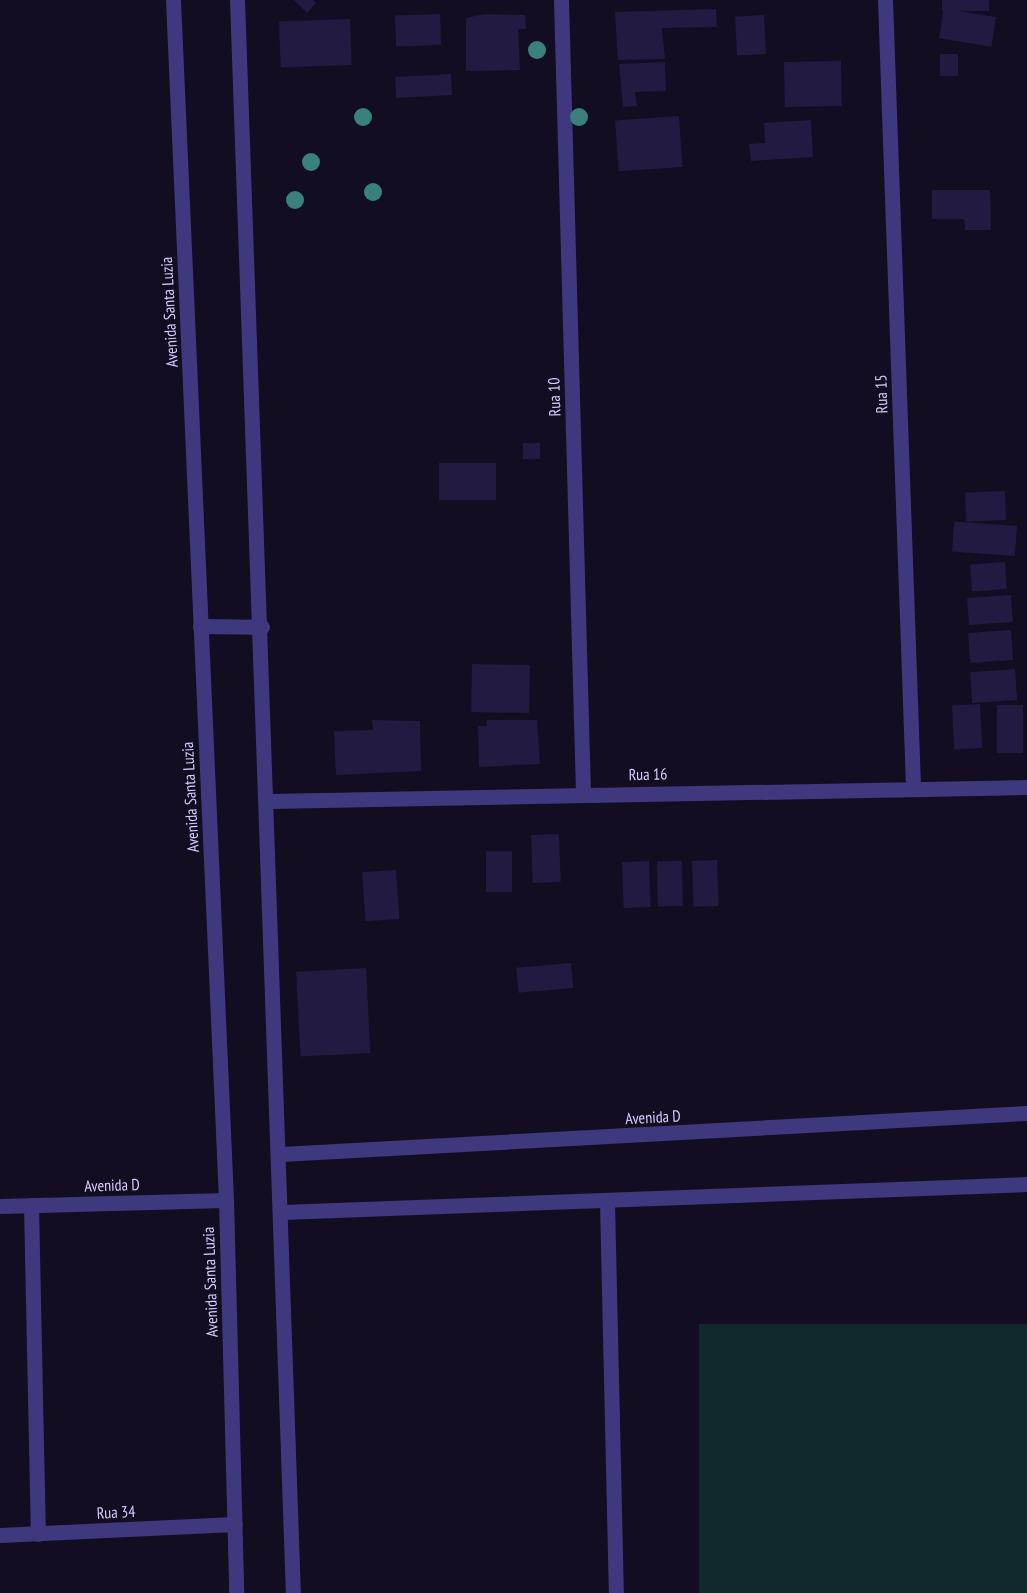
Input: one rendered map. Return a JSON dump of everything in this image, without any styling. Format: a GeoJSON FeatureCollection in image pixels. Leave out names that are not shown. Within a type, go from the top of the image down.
{"type":"FeatureCollection","features":[{"type":"Feature","properties":{"kind":"street","name":"Avenida Santa Luzia"},"geometry":{"type":"LineString","coordinates":[[173,0],[226,1200],[236,1593]]}},
{"type":"Feature","properties":{"kind":"street"},"geometry":{"type":"LineString","coordinates":[[237,0],[269,801],[293,1593]]}},
{"type":"Feature","properties":{"kind":"street","name":"Rua 10"},"geometry":{"type":"LineString","coordinates":[[561,0],[583,794]]}},
{"type":"Feature","properties":{"kind":"street","name":"Rua 15"},"geometry":{"type":"LineString","coordinates":[[885,0],[913,787]]}},
{"type":"Feature","properties":{"kind":"street"},"geometry":{"type":"LineString","coordinates":[[200,626],[262,627]]}},
{"type":"Feature","properties":{"kind":"street","name":"Rua 16"},"geometry":{"type":"LineString","coordinates":[[269,801],[913,787],[1027,787]]}},
{"type":"Feature","properties":{"kind":"street","name":"Avenida D"},"geometry":{"type":"LineString","coordinates":[[281,1154],[1027,1113]]}},
{"type":"Feature","properties":{"kind":"street"},"geometry":{"type":"LineString","coordinates":[[282,1212],[607,1202],[1027,1184]]}},
{"type":"Feature","properties":{"kind":"street","name":"Avenida D"},"geometry":{"type":"LineString","coordinates":[[0,1206],[226,1200]]}},
{"type":"Feature","properties":{"kind":"street"},"geometry":{"type":"LineString","coordinates":[[607,1202],[616,1593]]}},
{"type":"Feature","properties":{"kind":"street"},"geometry":{"type":"LineString","coordinates":[[31,1205],[38,1534]]}},
{"type":"Feature","properties":{"kind":"street","name":"Rua 34"},"geometry":{"type":"LineString","coordinates":[[0,1535],[235,1524]]}},
{"type":"Feature","properties":{"kind":"green space"},"geometry":{"type":"Polygon","coordinates":[[[699,1324],[1027,1324],[1027,1593],[699,1593],[699,1324]]]}},
{"type":"Feature","properties":{"kind":"building"},"geometry":{"type":"Polygon","coordinates":[[[294,0],[313,0],[316,3],[307,13],[294,0]]]}},
{"type":"Feature","properties":{"kind":"building"},"geometry":{"type":"Polygon","coordinates":[[[942,0],[989,0],[989,11],[942,11],[942,0]]]}},
{"type":"Feature","properties":{"kind":"building"},"geometry":{"type":"Polygon","coordinates":[[[716,9],[717,27],[662,28],[665,59],[618,60],[615,12],[716,9]]]}},
{"type":"Feature","properties":{"kind":"building"},"geometry":{"type":"Polygon","coordinates":[[[944,9],[996,17],[991,47],[939,38],[944,9]]]}},
{"type":"Feature","properties":{"kind":"building"},"geometry":{"type":"Polygon","coordinates":[[[440,14],[441,45],[396,47],[395,16],[440,14]]]}},
{"type":"Feature","properties":{"kind":"building"},"geometry":{"type":"Polygon","coordinates":[[[484,14],[525,15],[526,29],[518,29],[520,70],[466,71],[466,18],[484,14]]]}},
{"type":"Feature","properties":{"kind":"building"},"geometry":{"type":"Polygon","coordinates":[[[764,15],[766,54],[737,55],[735,17],[764,15]]]}},
{"type":"Feature","properties":{"kind":"building"},"geometry":{"type":"Polygon","coordinates":[[[350,19],[352,65],[281,67],[279,21],[350,19]]]}},
{"type":"Feature","properties":{"kind":"building"},"geometry":{"type":"Polygon","coordinates":[[[940,54],[958,54],[958,76],[940,76],[940,54]]]}},
{"type":"Feature","properties":{"kind":"building"},"geometry":{"type":"Polygon","coordinates":[[[841,61],[842,106],[785,107],[784,62],[841,61]]]}},
{"type":"Feature","properties":{"kind":"building"},"geometry":{"type":"Polygon","coordinates":[[[665,62],[666,91],[635,92],[637,106],[623,107],[619,64],[665,62]]]}},
{"type":"Feature","properties":{"kind":"building"},"geometry":{"type":"Polygon","coordinates":[[[451,74],[452,95],[396,98],[395,77],[451,74]]]}},
{"type":"Feature","properties":{"kind":"building"},"geometry":{"type":"Polygon","coordinates":[[[679,116],[683,167],[619,171],[615,120],[679,116]]]}},
{"type":"Feature","properties":{"kind":"building"},"geometry":{"type":"Polygon","coordinates":[[[811,120],[813,157],[751,161],[749,144],[765,143],[764,123],[811,120]]]}},
{"type":"Feature","properties":{"kind":"building"},"geometry":{"type":"Polygon","coordinates":[[[932,190],[990,190],[991,230],[965,230],[964,219],[932,219],[932,190]]]}},
{"type":"Feature","properties":{"kind":"building"},"geometry":{"type":"Polygon","coordinates":[[[523,443],[540,443],[540,459],[523,459],[523,443]]]}},
{"type":"Feature","properties":{"kind":"building"},"geometry":{"type":"Polygon","coordinates":[[[439,463],[496,463],[496,500],[439,500],[439,463]]]}},
{"type":"Feature","properties":{"kind":"building"},"geometry":{"type":"Polygon","coordinates":[[[1005,491],[1006,520],[966,521],[965,492],[1005,491]]]}},
{"type":"Feature","properties":{"kind":"building"},"geometry":{"type":"Polygon","coordinates":[[[954,522],[1017,526],[1015,556],[952,552],[954,522]]]}},
{"type":"Feature","properties":{"kind":"building"},"geometry":{"type":"Polygon","coordinates":[[[1005,562],[1007,589],[972,591],[970,564],[1005,562]]]}},
{"type":"Feature","properties":{"kind":"building"},"geometry":{"type":"Polygon","coordinates":[[[1011,595],[1013,622],[969,625],[967,598],[1011,595]]]}},
{"type":"Feature","properties":{"kind":"building"},"geometry":{"type":"Polygon","coordinates":[[[1011,630],[1013,660],[970,663],[968,633],[1011,630]]]}},
{"type":"Feature","properties":{"kind":"building"},"geometry":{"type":"Polygon","coordinates":[[[472,664],[530,665],[529,713],[471,712],[472,664]]]}},
{"type":"Feature","properties":{"kind":"building"},"geometry":{"type":"Polygon","coordinates":[[[1015,669],[1017,700],[972,703],[970,672],[1015,669]]]}},
{"type":"Feature","properties":{"kind":"building"},"geometry":{"type":"Polygon","coordinates":[[[980,704],[982,748],[954,749],[952,705],[980,704]]]}},
{"type":"Feature","properties":{"kind":"building"},"geometry":{"type":"Polygon","coordinates":[[[997,705],[1023,705],[1023,753],[997,753],[997,705]]]}},
{"type":"Feature","properties":{"kind":"building"},"geometry":{"type":"Polygon","coordinates":[[[372,720],[420,721],[421,771],[336,775],[334,731],[373,730],[372,720]]]}},
{"type":"Feature","properties":{"kind":"building"},"geometry":{"type":"Polygon","coordinates":[[[486,720],[537,720],[540,764],[479,767],[478,726],[487,726],[486,720]]]}},
{"type":"Feature","properties":{"kind":"building"},"geometry":{"type":"Polygon","coordinates":[[[559,834],[561,882],[533,883],[531,835],[559,834]]]}},
{"type":"Feature","properties":{"kind":"building"},"geometry":{"type":"Polygon","coordinates":[[[486,851],[512,851],[512,892],[486,892],[486,851]]]}},
{"type":"Feature","properties":{"kind":"building"},"geometry":{"type":"Polygon","coordinates":[[[717,860],[719,906],[694,907],[692,861],[717,860]]]}},
{"type":"Feature","properties":{"kind":"building"},"geometry":{"type":"Polygon","coordinates":[[[649,861],[651,907],[624,908],[622,862],[649,861]]]}},
{"type":"Feature","properties":{"kind":"building"},"geometry":{"type":"Polygon","coordinates":[[[657,861],[682,861],[683,906],[658,906],[657,861]]]}},
{"type":"Feature","properties":{"kind":"building"},"geometry":{"type":"Polygon","coordinates":[[[396,870],[399,919],[366,921],[362,872],[396,870]]]}},
{"type":"Feature","properties":{"kind":"building"},"geometry":{"type":"Polygon","coordinates":[[[571,963],[573,988],[518,993],[516,968],[571,963]]]}},
{"type":"Feature","properties":{"kind":"building"},"geometry":{"type":"Polygon","coordinates":[[[366,968],[370,1053],[301,1057],[296,972],[366,968]]]}}]}
